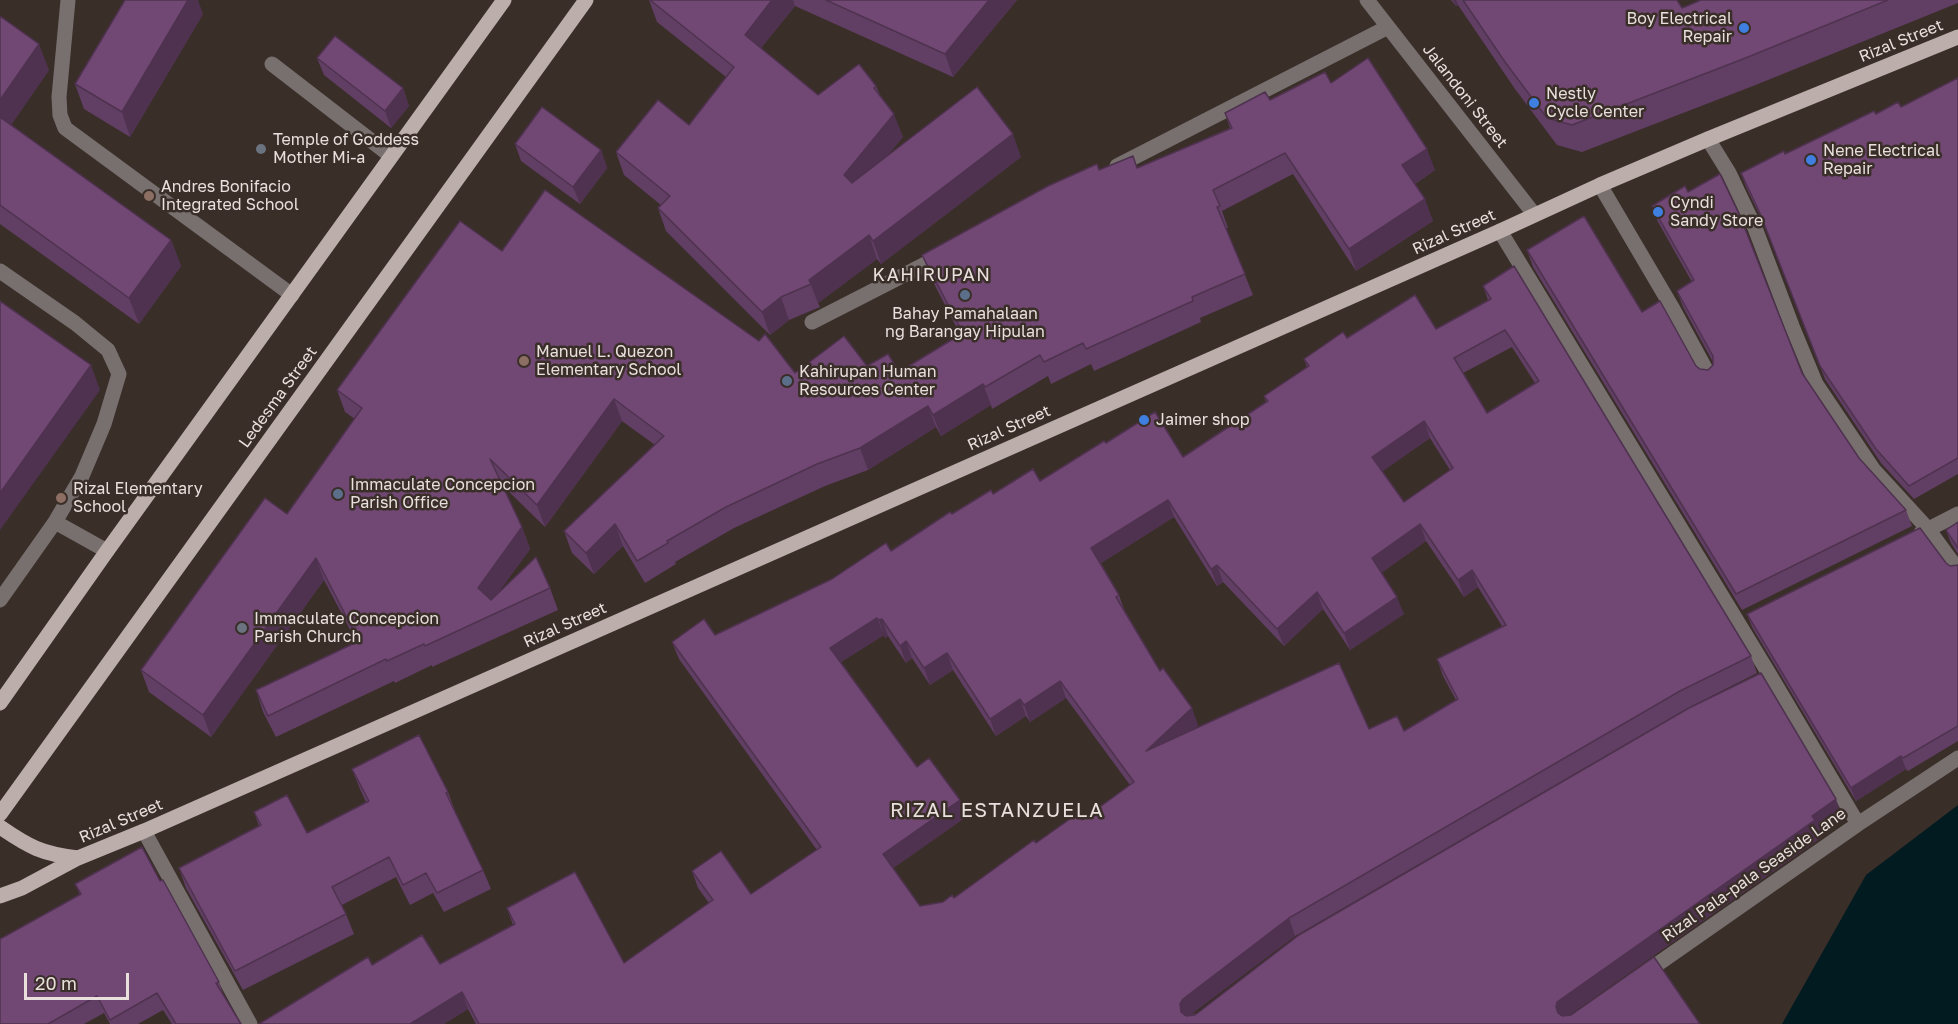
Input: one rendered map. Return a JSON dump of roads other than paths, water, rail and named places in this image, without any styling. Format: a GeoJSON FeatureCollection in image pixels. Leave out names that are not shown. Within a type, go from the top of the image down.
{"type":"FeatureCollection","features":[{"type":"Feature","properties":{"kind":"main road"},"geometry":{"type":"LineString","coordinates":[[0,703],[504,0]]}},
{"type":"Feature","properties":{"kind":"main road","name":"Ledesma Street"},"geometry":{"type":"LineString","coordinates":[[0,814],[586,0]]}},
{"type":"Feature","properties":{"kind":"main road","name":"Rizal Street"},"geometry":{"type":"LineString","coordinates":[[0,896],[22,888],[78,858],[144,831],[1500,231],[1599,185],[1958,37]]}},
{"type":"Feature","properties":{"kind":"main road","name":"Rizal Street"},"geometry":{"type":"LineString","coordinates":[[0,827],[25,844],[52,855],[78,858]]}},
{"type":"Feature","properties":{"kind":"street"},"geometry":{"type":"LineString","coordinates":[[68,0],[59,97],[60,115],[65,128],[292,295]]}},
{"type":"Feature","properties":{"kind":"street","name":"Jalandoni Street"},"geometry":{"type":"LineString","coordinates":[[1367,0],[1534,214]]}},
{"type":"Feature","properties":{"kind":"street"},"geometry":{"type":"LineString","coordinates":[[1100,175],[1388,27]]}},
{"type":"Feature","properties":{"kind":"street"},"geometry":{"type":"LineString","coordinates":[[272,64],[392,156]]}},
{"type":"Feature","properties":{"kind":"street"},"geometry":{"type":"LineString","coordinates":[[1708,139],[1729,173],[1755,228],[1816,384],[1873,469],[1928,529],[1958,570]]}},
{"type":"Feature","properties":{"kind":"street"},"geometry":{"type":"LineString","coordinates":[[1599,185],[1673,309],[1710,377]]}},
{"type":"Feature","properties":{"kind":"street"},"geometry":{"type":"LineString","coordinates":[[1500,231],[1743,620],[1766,680],[1858,824]]}},
{"type":"Feature","properties":{"kind":"street"},"geometry":{"type":"LineString","coordinates":[[813,322],[951,251]]}},
{"type":"Feature","properties":{"kind":"street"},"geometry":{"type":"LineString","coordinates":[[0,271],[75,323],[108,350],[119,374],[104,424],[82,476],[55,522],[0,600]]}},
{"type":"Feature","properties":{"kind":"street"},"geometry":{"type":"LineString","coordinates":[[1907,540],[1958,514]]}},
{"type":"Feature","properties":{"kind":"street"},"geometry":{"type":"LineString","coordinates":[[55,522],[107,551]]}},
{"type":"Feature","properties":{"kind":"street","name":"Rizal Pala-pala Seaside Lane"},"geometry":{"type":"LineString","coordinates":[[1629,984],[1858,824],[1958,758]]}},
{"type":"Feature","properties":{"kind":"street"},"geometry":{"type":"LineString","coordinates":[[144,831],[250,1024]]}},
{"type":"Feature","properties":{"kind":"water"},"geometry":{"type":"Polygon","coordinates":[[[1958,805],[1958,1024],[1782,1024],[1866,875],[1958,805]]]}},
{"type":"Feature","properties":{"kind":"place","name":"Boy Electrical Repair"},"geometry":{"type":"Point","coordinates":[1744,28]}},
{"type":"Feature","properties":{"kind":"place","name":"Nestly Cycle Center"},"geometry":{"type":"Point","coordinates":[1534,103]}},
{"type":"Feature","properties":{"kind":"place","name":"Temple of Goddess Mother Mi-a"},"geometry":{"type":"Point","coordinates":[261,149]}},
{"type":"Feature","properties":{"kind":"place","name":"Nene Electrical Repair"},"geometry":{"type":"Point","coordinates":[1811,160]}},
{"type":"Feature","properties":{"kind":"place","name":"Andres Bonifacio Integrated School"},"geometry":{"type":"Point","coordinates":[149,196]}},
{"type":"Feature","properties":{"kind":"place","name":"Cyndi Sandy Store"},"geometry":{"type":"Point","coordinates":[1658,212]}},
{"type":"Feature","properties":{"kind":"place","name":"Bahay Pamahalaan ng Barangay Hipulan"},"geometry":{"type":"Point","coordinates":[965,295]}},
{"type":"Feature","properties":{"kind":"place","name":"Manuel L. Quezon Elementary School"},"geometry":{"type":"Point","coordinates":[524,361]}},
{"type":"Feature","properties":{"kind":"place","name":"Kahirupan Human Resources Center"},"geometry":{"type":"Point","coordinates":[787,381]}},
{"type":"Feature","properties":{"kind":"place","name":"Jaimer shop"},"geometry":{"type":"Point","coordinates":[1144,420]}},
{"type":"Feature","properties":{"kind":"place","name":"Immaculate Concepcion Parish Office"},"geometry":{"type":"Point","coordinates":[338,494]}},
{"type":"Feature","properties":{"kind":"place","name":"Rizal Elementary School"},"geometry":{"type":"Point","coordinates":[61,498]}},
{"type":"Feature","properties":{"kind":"place","name":"Immaculate Concepcion Parish Church"},"geometry":{"type":"Point","coordinates":[242,628]}},
{"type":"Feature","properties":{"kind":"district","name":"KAHIRUPAN"},"geometry":{"type":"Point","coordinates":[932,275]}},
{"type":"Feature","properties":{"kind":"district","name":"RIZAL ESTANZUELA"},"geometry":{"type":"Point","coordinates":[997,811]}}]}
